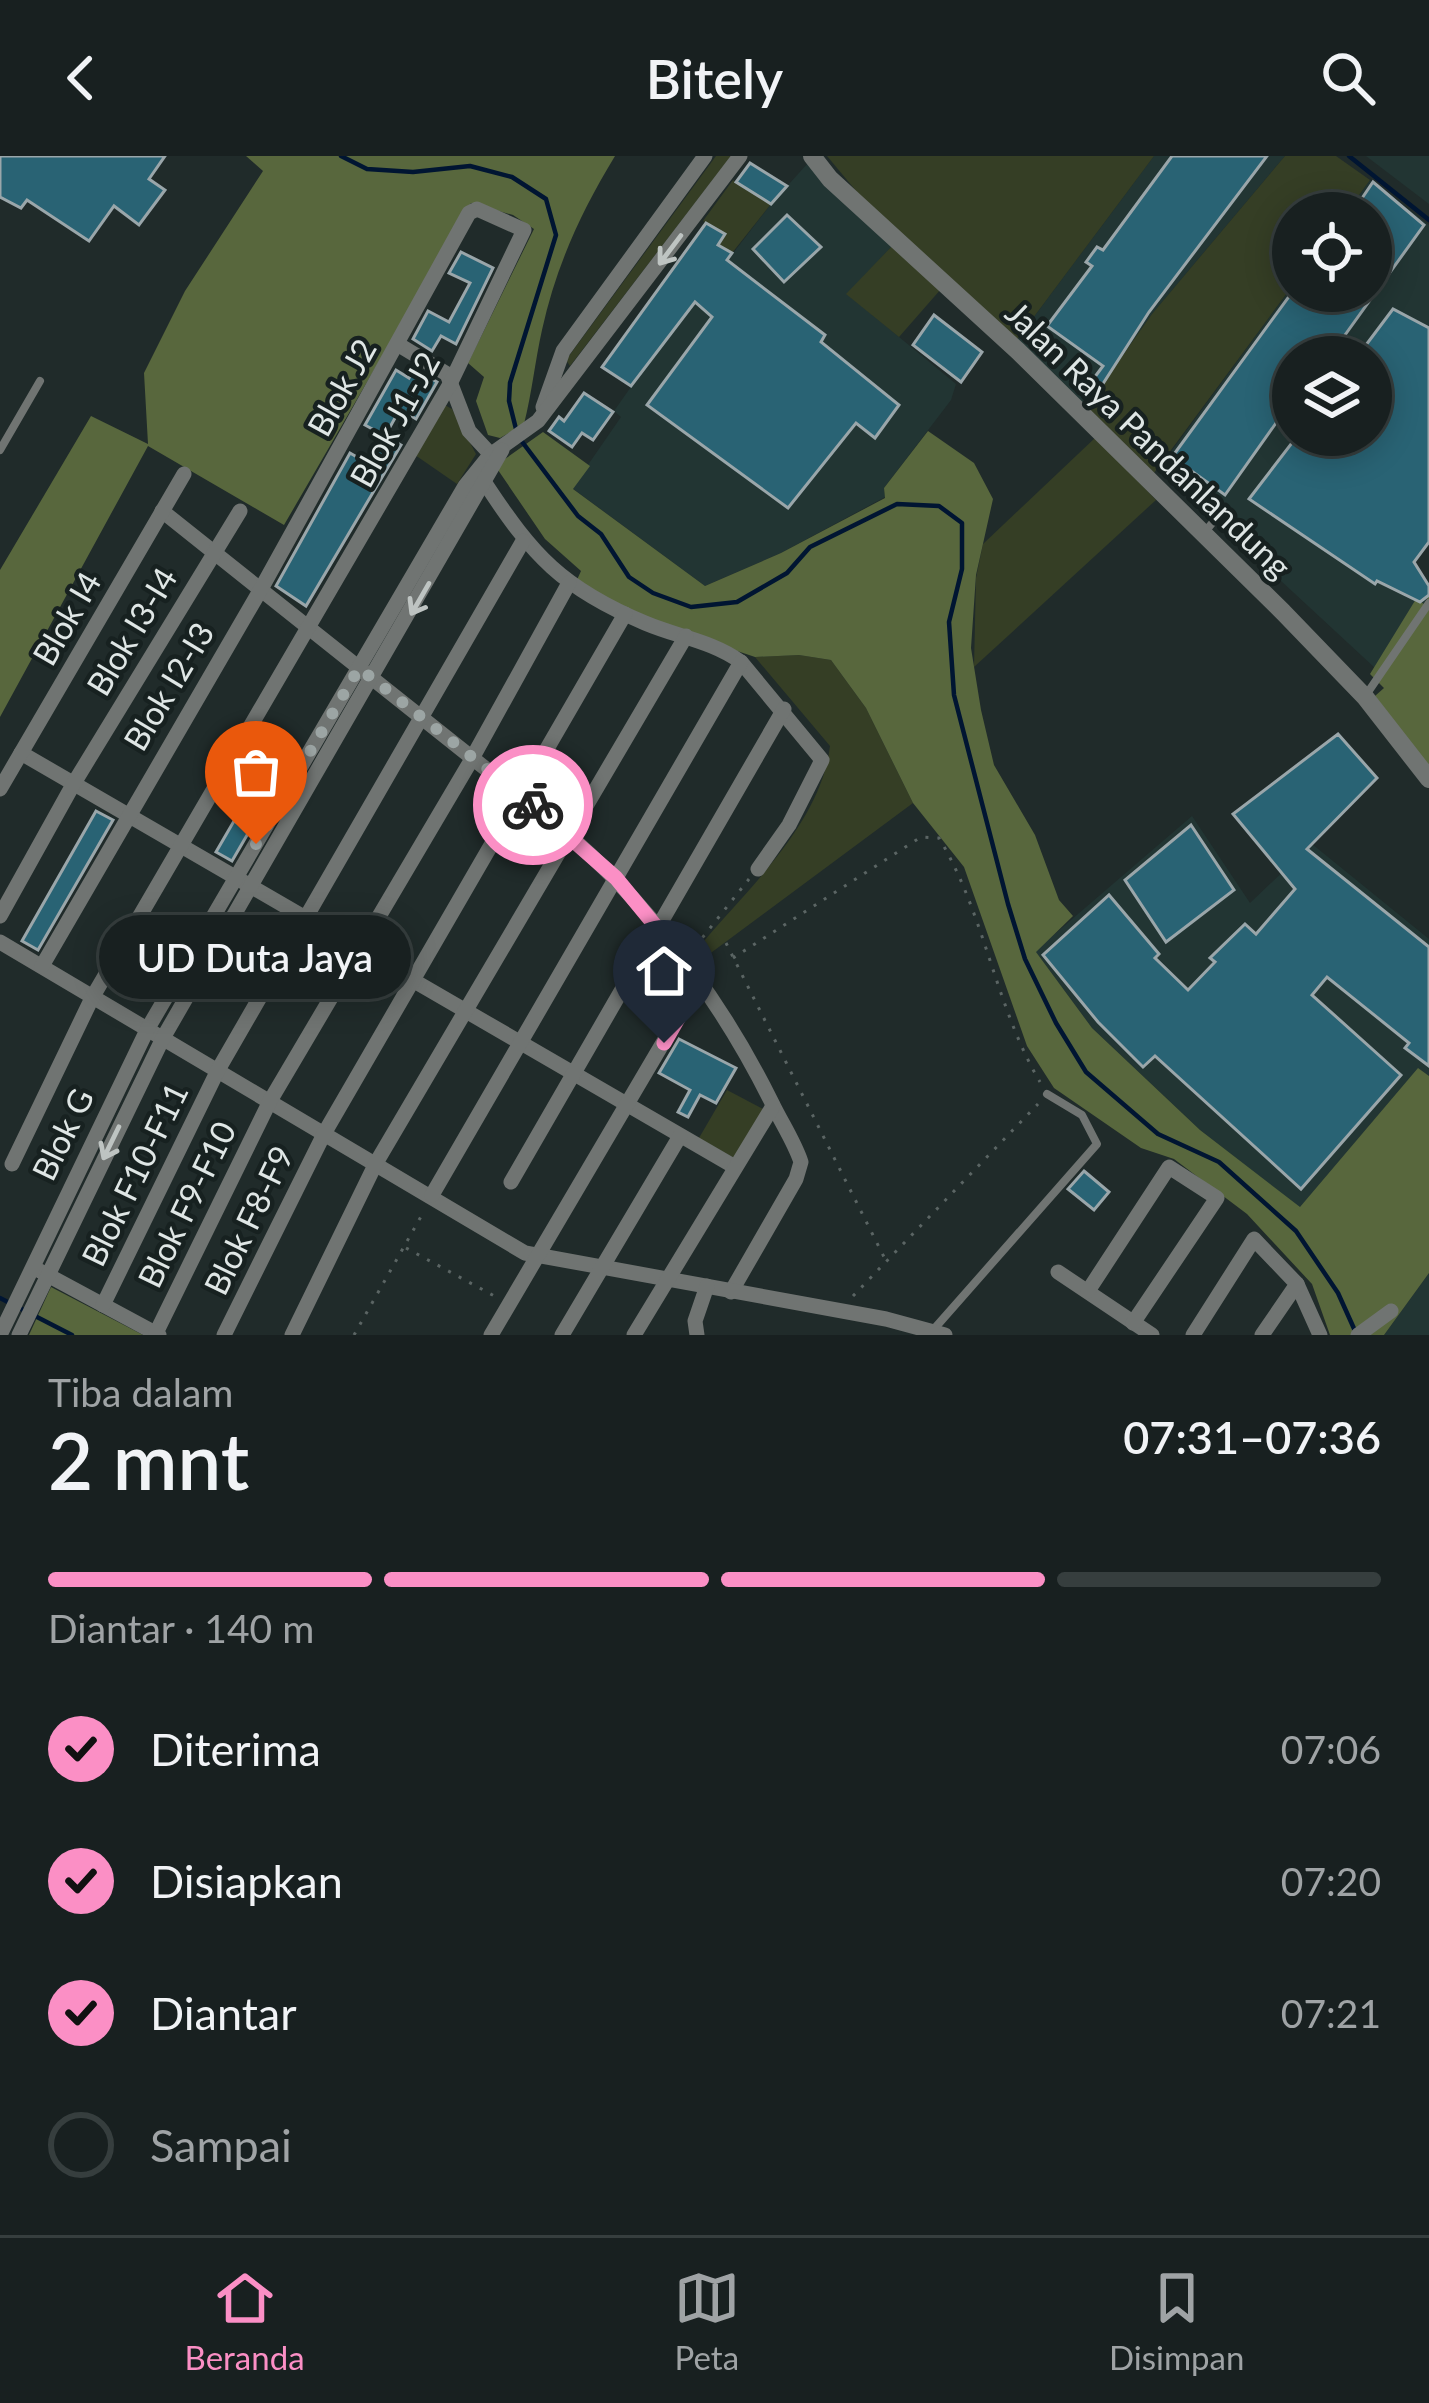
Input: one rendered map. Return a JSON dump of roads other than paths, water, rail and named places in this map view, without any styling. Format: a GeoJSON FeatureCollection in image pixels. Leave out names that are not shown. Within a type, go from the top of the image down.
{"type":"FeatureCollection","features":[{"type":"Feature","properties":{"kind":"street"},"geometry":{"type":"LineString","coordinates":[[532,427],[558,364],[705,156]]}},
{"type":"Feature","properties":{"kind":"street"},"geometry":{"type":"LineString","coordinates":[[366,674],[465,486],[532,427],[575,376],[740,156]]}},
{"type":"Feature","properties":{"kind":"street","name":"Jalan Raya Pandanlandung"},"geometry":{"type":"LineString","coordinates":[[812,156],[830,179],[1018,351],[1365,697],[1429,778]]}},
{"type":"Feature","properties":{"kind":"street","name":"Blok J1-J2"},"geometry":{"type":"LineString","coordinates":[[12,1163],[92,998],[450,384],[525,236],[524,230],[477,209],[470,213]]}},
{"type":"Feature","properties":{"kind":"street","name":"Blok J2"},"geometry":{"type":"LineString","coordinates":[[261,589],[470,213]]}},
{"type":"Feature","properties":{"kind":"street"},"geometry":{"type":"LineString","coordinates":[[399,345],[447,374],[469,430],[499,453]]}},
{"type":"Feature","properties":{"kind":"street"},"geometry":{"type":"LineString","coordinates":[[1,1335],[17,1324],[29,1290],[46,1275],[156,1033],[499,453]]}},
{"type":"Feature","properties":{"kind":"street","name":"Blok I4"},"geometry":{"type":"LineString","coordinates":[[0,789],[184,474]]}},
{"type":"Feature","properties":{"kind":"street"},"geometry":{"type":"LineString","coordinates":[[484,483],[523,541],[568,583],[625,614],[741,662],[819,752],[821,767],[758,868]]}},
{"type":"Feature","properties":{"kind":"street"},"geometry":{"type":"LineString","coordinates":[[162,511],[569,835],[616,878],[685,959],[745,1049],[799,1155],[800,1171],[731,1292]]}},
{"type":"Feature","properties":{"kind":"street","name":"Blok I3-I4"},"geometry":{"type":"LineString","coordinates":[[0,916],[74,783],[240,512]]}},
{"type":"Feature","properties":{"kind":"street","name":"Blok F10-F11"},"geometry":{"type":"LineString","coordinates":[[103,1305],[218,1070],[523,541]]}},
{"type":"Feature","properties":{"kind":"street","name":"Blok F9-F10"},"geometry":{"type":"LineString","coordinates":[[157,1334],[270,1101],[472,758],[568,583]]}},
{"type":"Feature","properties":{"kind":"street","name":"Blok I2-I3"},"geometry":{"type":"LineString","coordinates":[[42,965],[261,589]]}},
{"type":"Feature","properties":{"kind":"street","name":"Blok F8-F9"},"geometry":{"type":"LineString","coordinates":[[224,1335],[325,1132],[625,614]]}},
{"type":"Feature","properties":{"kind":"street"},"geometry":{"type":"LineString","coordinates":[[292,1335],[376,1163],[686,636]]}},
{"type":"Feature","properties":{"kind":"street"},"geometry":{"type":"LineString","coordinates":[[432,1196],[741,662]]}},
{"type":"Feature","properties":{"kind":"street"},"geometry":{"type":"LineString","coordinates":[[511,1182],[784,709]]}},
{"type":"Feature","properties":{"kind":"street"},"geometry":{"type":"LineString","coordinates":[[21,753],[735,1167]]}},
{"type":"Feature","properties":{"kind":"street"},"geometry":{"type":"LineString","coordinates":[[0,942],[535,1256],[841,1310],[939,1333]]}},
{"type":"Feature","properties":{"kind":"street"},"geometry":{"type":"LineString","coordinates":[[491,1335],[700,980]]}},
{"type":"Feature","properties":{"kind":"street","name":"Blok G"},"geometry":{"type":"LineString","coordinates":[[29,1290],[30,1266],[156,1033]]}},
{"type":"Feature","properties":{"kind":"street"},"geometry":{"type":"LineString","coordinates":[[634,1335],[773,1106]]}},
{"type":"Feature","properties":{"kind":"street"},"geometry":{"type":"LineString","coordinates":[[562,1335],[680,1136]]}},
{"type":"Feature","properties":{"kind":"street"},"geometry":{"type":"LineString","coordinates":[[1088,1291],[1169,1167],[1217,1198],[1133,1322]]}},
{"type":"Feature","properties":{"kind":"street"},"geometry":{"type":"LineString","coordinates":[[1192,1335],[1254,1239],[1297,1284],[1320,1335]]}},
{"type":"Feature","properties":{"kind":"street"},"geometry":{"type":"LineString","coordinates":[[30,1266],[157,1334]]}},
{"type":"Feature","properties":{"kind":"street"},"geometry":{"type":"LineString","coordinates":[[1058,1272],[1152,1335]]}},
{"type":"Feature","properties":{"kind":"street"},"geometry":{"type":"LineString","coordinates":[[1262,1335],[1297,1284]]}},
{"type":"Feature","properties":{"kind":"street"},"geometry":{"type":"LineString","coordinates":[[697,1335],[695,1321],[707,1286]]}},
{"type":"Feature","properties":{"kind":"street"},"geometry":{"type":"LineString","coordinates":[[1365,1331],[1391,1311]]}},
{"type":"Feature","properties":{"kind":"lane"},"geometry":{"type":"LineString","coordinates":[[558,364],[575,376]]}},
{"type":"Feature","properties":{"kind":"lane"},"geometry":{"type":"LineString","coordinates":[[0,450],[40,381]]}},
{"type":"Feature","properties":{"kind":"lane"},"geometry":{"type":"LineString","coordinates":[[1203,534],[1218,516]]}},
{"type":"Feature","properties":{"kind":"lane"},"geometry":{"type":"LineString","coordinates":[[1365,697],[1429,602]]}},
{"type":"Feature","properties":{"kind":"lane"},"geometry":{"type":"LineString","coordinates":[[939,1333],[1097,1144],[1082,1115],[1047,1094]]}},
{"type":"Feature","properties":{"kind":"waterway"},"geometry":{"type":"LineString","coordinates":[[341,156],[367,169],[413,172],[470,166],[512,177],[546,199],[556,235],[510,383],[516,429]]}},
{"type":"Feature","properties":{"kind":"waterway"},"geometry":{"type":"LineString","coordinates":[[1349,156],[1429,220]]}},
{"type":"Feature","properties":{"kind":"waterway"},"geometry":{"type":"LineString","coordinates":[[520,439],[578,516],[601,534],[629,577],[653,593],[691,607],[737,602],[787,573],[810,547],[897,504],[939,506],[962,523],[962,569],[949,622],[954,695],[1025,959],[1056,1023],[1086,1072],[1158,1134],[1219,1162],[1296,1231],[1338,1293],[1356,1333]]}},
{"type":"Feature","properties":{"kind":"waterway"},"geometry":{"type":"LineString","coordinates":[[0,1298],[72,1335]]}},
{"type":"Feature","properties":{"kind":"place","name":"UD Duta Jaya"},"geometry":{"type":"Point","coordinates":[256,844]}}]}
